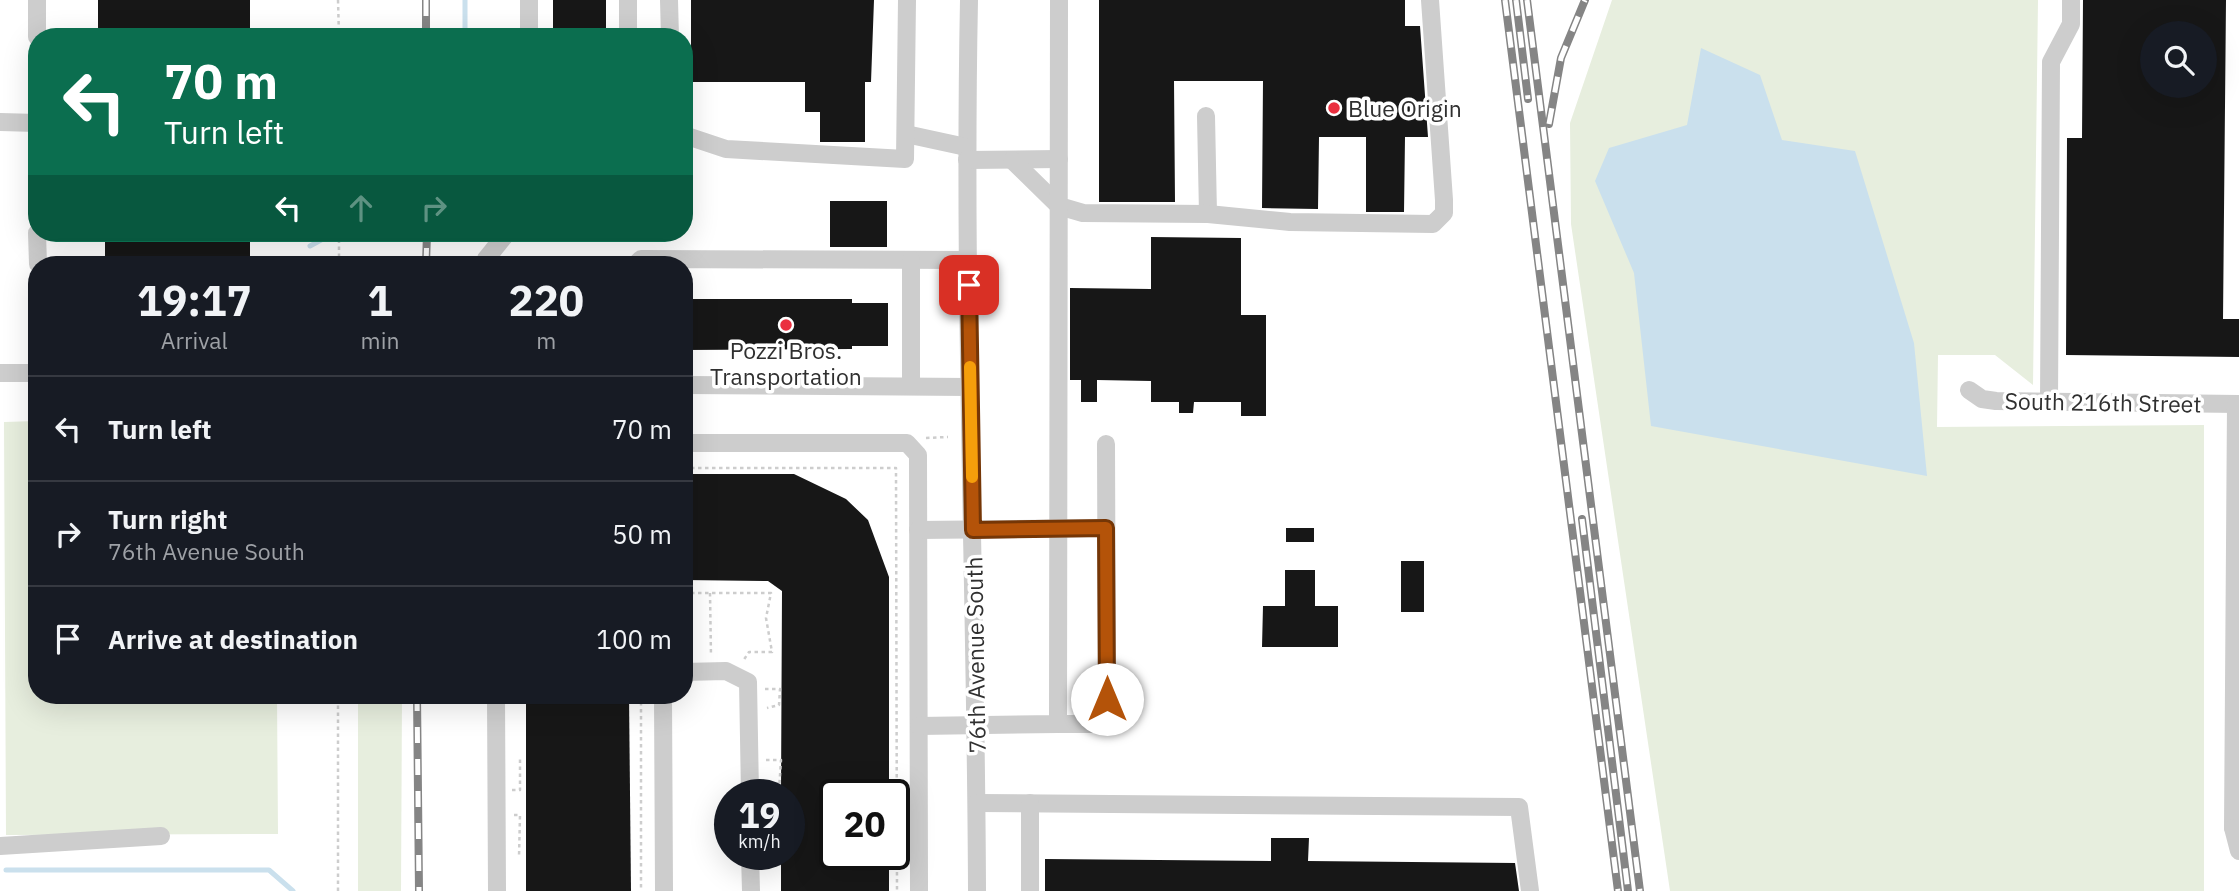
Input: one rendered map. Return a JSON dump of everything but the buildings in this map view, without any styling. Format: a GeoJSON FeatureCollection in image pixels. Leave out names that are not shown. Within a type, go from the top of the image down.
{"type":"FeatureCollection","features":[{"type":"Feature","properties":{"kind":"street"},"geometry":{"type":"LineString","coordinates":[[37,0],[37,28]]}},
{"type":"Feature","properties":{"kind":"street"},"geometry":{"type":"LineString","coordinates":[[528,0],[529,28]]}},
{"type":"Feature","properties":{"kind":"street"},"geometry":{"type":"LineString","coordinates":[[628,0],[628,28]]}},
{"type":"Feature","properties":{"kind":"street"},"geometry":{"type":"LineString","coordinates":[[669,0],[670,28]]}},
{"type":"Feature","properties":{"kind":"street"},"geometry":{"type":"LineString","coordinates":[[693,138],[726,149],[905,159],[907,0]]}},
{"type":"Feature","properties":{"kind":"street","name":"76th Avenue South"},"geometry":{"type":"LineString","coordinates":[[969,0],[967,153],[977,891]]}},
{"type":"Feature","properties":{"kind":"street"},"geometry":{"type":"LineString","coordinates":[[1058,724],[1059,0]]}},
{"type":"Feature","properties":{"kind":"street"},"geometry":{"type":"LineString","coordinates":[[1012,160],[1059,206],[1106,215],[1208,214],[1341,223],[1433,224],[1444,213],[1444,200],[1430,0]]}},
{"type":"Feature","properties":{"kind":"street"},"geometry":{"type":"LineString","coordinates":[[2049,402],[2051,62],[2071,24],[2071,0]]}},
{"type":"Feature","properties":{"kind":"street"},"geometry":{"type":"LineString","coordinates":[[1206,116],[1208,214]]}},
{"type":"Feature","properties":{"kind":"street"},"geometry":{"type":"LineString","coordinates":[[0,122],[28,123]]}},
{"type":"Feature","properties":{"kind":"street"},"geometry":{"type":"LineString","coordinates":[[906,134],[967,153],[1012,160],[1059,159]]}},
{"type":"Feature","properties":{"kind":"street"},"geometry":{"type":"LineString","coordinates":[[488,256],[500,242]]}},
{"type":"Feature","properties":{"kind":"street"},"geometry":{"type":"LineString","coordinates":[[693,259],[968,260]]}},
{"type":"Feature","properties":{"kind":"street"},"geometry":{"type":"LineString","coordinates":[[911,260],[911,386]]}},
{"type":"Feature","properties":{"kind":"street"},"geometry":{"type":"LineString","coordinates":[[0,373],[28,373]]}},
{"type":"Feature","properties":{"kind":"street"},"geometry":{"type":"LineString","coordinates":[[693,385],[970,387]]}},
{"type":"Feature","properties":{"kind":"street","name":"South 216th Street"},"geometry":{"type":"LineString","coordinates":[[1969,390],[1982,399],[1996,401],[2238,404]]}},
{"type":"Feature","properties":{"kind":"street"},"geometry":{"type":"LineString","coordinates":[[2238,404],[2236,828],[2239,851]]}},
{"type":"Feature","properties":{"kind":"street"},"geometry":{"type":"LineString","coordinates":[[693,443],[907,443],[918,455],[919,891]]}},
{"type":"Feature","properties":{"kind":"street"},"geometry":{"type":"LineString","coordinates":[[919,726],[1107,724],[1105,444]]}},
{"type":"Feature","properties":{"kind":"street"},"geometry":{"type":"LineString","coordinates":[[918,530],[1106,528]]}},
{"type":"Feature","properties":{"kind":"street"},"geometry":{"type":"LineString","coordinates":[[693,672],[726,671],[748,682],[750,779]]}},
{"type":"Feature","properties":{"kind":"street"},"geometry":{"type":"LineString","coordinates":[[496,704],[496,891]]}},
{"type":"Feature","properties":{"kind":"street"},"geometry":{"type":"LineString","coordinates":[[663,704],[664,891]]}},
{"type":"Feature","properties":{"kind":"street"},"geometry":{"type":"LineString","coordinates":[[976,803],[1519,807],[1530,891]]}},
{"type":"Feature","properties":{"kind":"street"},"geometry":{"type":"LineString","coordinates":[[1030,803],[1030,891]]}},
{"type":"Feature","properties":{"kind":"street"},"geometry":{"type":"LineString","coordinates":[[0,846],[160,836]]}},
{"type":"Feature","properties":{"kind":"street"},"geometry":{"type":"LineString","coordinates":[[750,870],[751,891]]}},
{"type":"Feature","properties":{"kind":"path"},"geometry":{"type":"LineString","coordinates":[[338,0],[339,28]]}},
{"type":"Feature","properties":{"kind":"path"},"geometry":{"type":"LineString","coordinates":[[693,468],[896,468],[897,891]]}},
{"type":"Feature","properties":{"kind":"path"},"geometry":{"type":"LineString","coordinates":[[710,593],[711,658]]}},
{"type":"Feature","properties":{"kind":"path"},"geometry":{"type":"LineString","coordinates":[[338,704],[338,891]]}},
{"type":"Feature","properties":{"kind":"path"},"geometry":{"type":"LineString","coordinates":[[641,704],[641,891]]}},
{"type":"Feature","properties":{"kind":"path"},"geometry":{"type":"LineString","coordinates":[[507,790],[520,790],[520,756]]}},
{"type":"Feature","properties":{"kind":"path"},"geometry":{"type":"LineString","coordinates":[[506,816],[520,816],[519,857]]}},
{"type":"Feature","properties":{"kind":"green space"},"geometry":{"type":"Polygon","coordinates":[[[1612,0],[2038,0],[2033,385],[1995,355],[1938,355],[1937,427],[2204,425],[2204,891],[1670,891],[1571,224],[1570,123],[1612,0]]]}},
{"type":"Feature","properties":{"kind":"green space"},"geometry":{"type":"Polygon","coordinates":[[[28,421],[28,704],[277,704],[278,834],[6,835],[4,422],[28,421]]]}},
{"type":"Feature","properties":{"kind":"green space"},"geometry":{"type":"Polygon","coordinates":[[[358,704],[402,704],[401,891],[358,891],[358,704]]]}},
{"type":"Feature","properties":{"kind":"water"},"geometry":{"type":"Polygon","coordinates":[[[1701,48],[1760,75],[1782,140],[1855,151],[1914,343],[1927,476],[1651,426],[1634,273],[1595,181],[1609,148],[1687,125],[1701,48]]]}},
{"type":"Feature","properties":{"kind":"waterway"},"geometry":{"type":"LineString","coordinates":[[465,0],[465,28]]}},
{"type":"Feature","properties":{"kind":"waterway"},"geometry":{"type":"LineString","coordinates":[[310,246],[317,242]]}},
{"type":"Feature","properties":{"kind":"waterway"},"geometry":{"type":"LineString","coordinates":[[6,870],[269,870],[293,891]]}},
{"type":"Feature","properties":{"kind":"railway"},"geometry":{"type":"LineString","coordinates":[[426,0],[426,28]]}},
{"type":"Feature","properties":{"kind":"railway"},"geometry":{"type":"LineString","coordinates":[[1505,0],[1618,891]]}},
{"type":"Feature","properties":{"kind":"railway"},"geometry":{"type":"LineString","coordinates":[[1516,0],[1528,99]]}},
{"type":"Feature","properties":{"kind":"railway"},"geometry":{"type":"LineString","coordinates":[[1527,0],[1640,891]]}},
{"type":"Feature","properties":{"kind":"railway"},"geometry":{"type":"LineString","coordinates":[[1549,124],[1561,58],[1585,0]]}},
{"type":"Feature","properties":{"kind":"railway"},"geometry":{"type":"LineString","coordinates":[[426,256],[427,242]]}},
{"type":"Feature","properties":{"kind":"railway"},"geometry":{"type":"LineString","coordinates":[[1582,519],[1628,891]]}},
{"type":"Feature","properties":{"kind":"railway"},"geometry":{"type":"LineString","coordinates":[[417,704],[419,891]]}},
{"type":"Feature","properties":{"kind":"slow traffic"},"geometry":{"type":"LineString","coordinates":[[970,367],[972,477]]}},
{"type":"Feature","properties":{"kind":"place","name":"Blue Origin"},"geometry":{"type":"Point","coordinates":[1334,108]}},
{"type":"Feature","properties":{"kind":"place","name":"Pozzi Bros. Transportation"},"geometry":{"type":"Point","coordinates":[786,325]}},
{"type":"Feature","properties":{"kind":"route"},"geometry":{"type":"LineString","coordinates":[[969,285],[973,530],[1106,528],[1107,699]]}}]}
